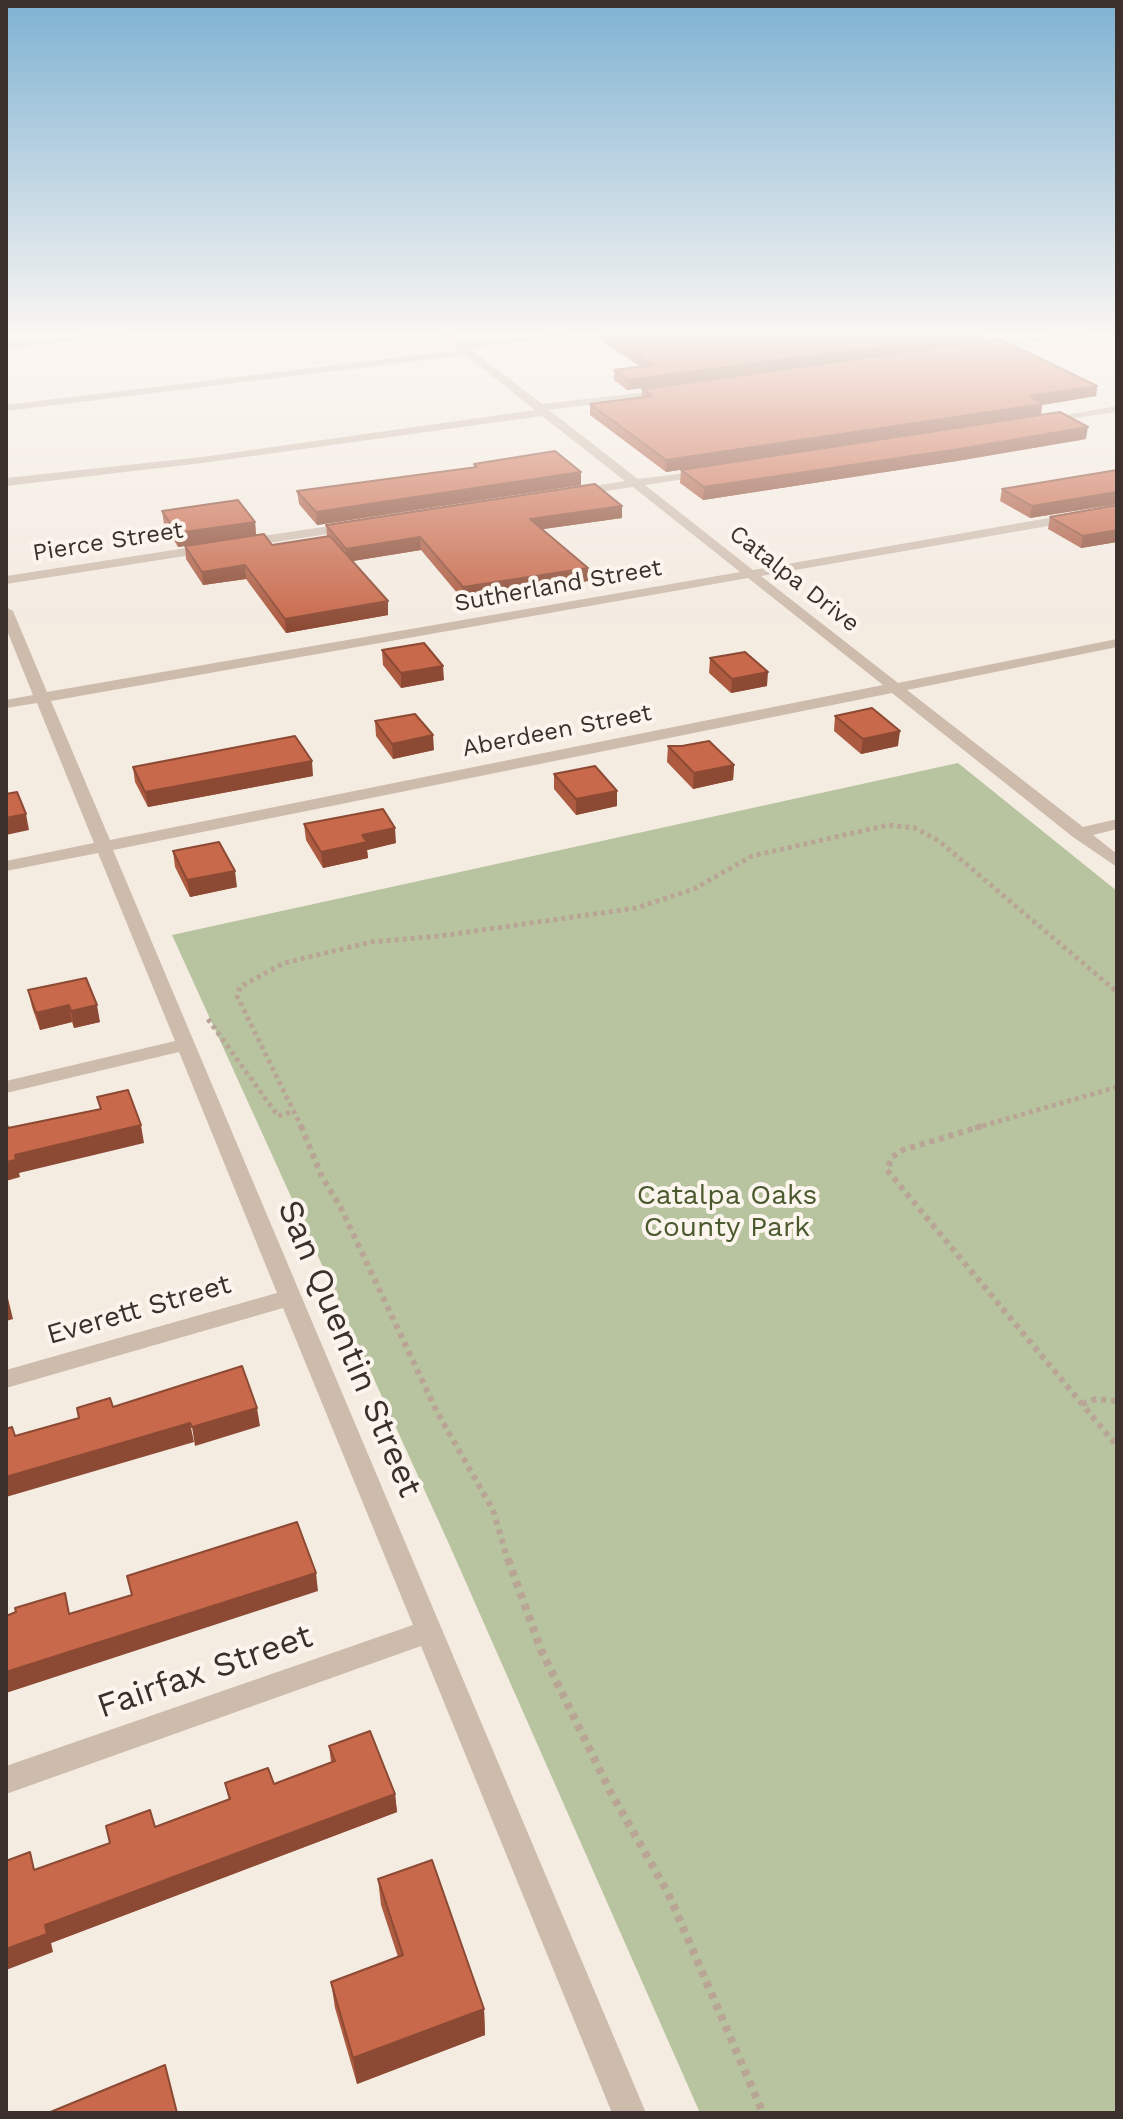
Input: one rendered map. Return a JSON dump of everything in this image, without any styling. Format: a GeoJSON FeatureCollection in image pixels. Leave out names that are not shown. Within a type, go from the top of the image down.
{"type":"FeatureCollection","features":[{"type":"Feature","properties":{"kind":"street"},"geometry":{"type":"LineString","coordinates":[[6,482],[202,460],[393,432]]}},
{"type":"Feature","properties":{"kind":"street","name":"Catalpa Drive"},"geometry":{"type":"LineString","coordinates":[[570,432],[1117,862]]}},
{"type":"Feature","properties":{"kind":"street"},"geometry":{"type":"LineString","coordinates":[[562,495],[716,471]]}},
{"type":"Feature","properties":{"kind":"street","name":"Sutherland Street"},"geometry":{"type":"LineString","coordinates":[[6,704],[1117,510]]}},
{"type":"Feature","properties":{"kind":"street","name":"Pierce Street"},"geometry":{"type":"LineString","coordinates":[[6,580],[362,525]]}},
{"type":"Feature","properties":{"kind":"street","name":"San Quentin Street"},"geometry":{"type":"LineString","coordinates":[[6,611],[629,2113]]}},
{"type":"Feature","properties":{"kind":"street","name":"Aberdeen Street"},"geometry":{"type":"LineString","coordinates":[[6,866],[1117,643]]}},
{"type":"Feature","properties":{"kind":"street"},"geometry":{"type":"LineString","coordinates":[[1079,833],[1117,824]]}},
{"type":"Feature","properties":{"kind":"street"},"geometry":{"type":"LineString","coordinates":[[6,1087],[184,1045]]}},
{"type":"Feature","properties":{"kind":"street","name":"Everett Street"},"geometry":{"type":"LineString","coordinates":[[6,1379],[289,1298]]}},
{"type":"Feature","properties":{"kind":"street","name":"Fairfax Street"},"geometry":{"type":"LineString","coordinates":[[6,1780],[428,1632]]}},
{"type":"Feature","properties":{"kind":"path"},"geometry":{"type":"LineString","coordinates":[[763,2113],[668,1893],[611,1793],[541,1650],[518,1592],[493,1510],[437,1412],[347,1219],[322,1177],[294,1111],[237,996],[240,987],[284,963],[371,942],[440,936],[636,908],[694,889],[752,856],[904,824],[922,829],[1117,992]]}},
{"type":"Feature","properties":{"kind":"path"},"geometry":{"type":"LineString","coordinates":[[208,1019],[278,1116],[294,1111]]}},
{"type":"Feature","properties":{"kind":"path"},"geometry":{"type":"LineString","coordinates":[[1117,1087],[912,1146],[897,1152],[887,1162],[887,1170],[894,1182],[1117,1446]]}},
{"type":"Feature","properties":{"kind":"path"},"geometry":{"type":"LineString","coordinates":[[1082,1404],[1096,1399],[1117,1401]]}},
{"type":"Feature","properties":{"kind":"green space","name":"Catalpa Oaks County Park"},"geometry":{"type":"Polygon","coordinates":[[[958,763],[1117,891],[1117,2113],[700,2113],[449,1544],[172,935],[958,763]]]}},
{"type":"Feature","properties":{"kind":"building"},"geometry":{"type":"Polygon","coordinates":[[[628,432],[855,432],[666,460],[628,432]]]}},
{"type":"Feature","properties":{"kind":"building"},"geometry":{"type":"Polygon","coordinates":[[[930,432],[1059,432],[704,487],[681,470],[930,432]]]}},
{"type":"Feature","properties":{"kind":"building"},"geometry":{"type":"Polygon","coordinates":[[[555,451],[581,472],[316,512],[297,491],[477,467],[474,464],[555,451]]]}},
{"type":"Feature","properties":{"kind":"building"},"geometry":{"type":"Polygon","coordinates":[[[1117,470],[1117,492],[1032,506],[1002,489],[1117,470]]]}},
{"type":"Feature","properties":{"kind":"building"},"geometry":{"type":"Polygon","coordinates":[[[595,484],[622,506],[530,519],[588,568],[463,587],[420,537],[346,549],[326,525],[595,484]]]}},
{"type":"Feature","properties":{"kind":"building"},"geometry":{"type":"Polygon","coordinates":[[[238,500],[255,522],[177,533],[162,511],[238,500]]]}},
{"type":"Feature","properties":{"kind":"building"},"geometry":{"type":"Polygon","coordinates":[[[1117,505],[1117,530],[1083,536],[1050,517],[1117,505]]]}},
{"type":"Feature","properties":{"kind":"building"},"geometry":{"type":"Polygon","coordinates":[[[264,534],[272,545],[330,536],[388,601],[285,619],[245,565],[202,572],[185,546],[264,534]]]}},
{"type":"Feature","properties":{"kind":"building"},"geometry":{"type":"Polygon","coordinates":[[[424,643],[443,666],[401,673],[382,650],[424,643]]]}},
{"type":"Feature","properties":{"kind":"building"},"geometry":{"type":"Polygon","coordinates":[[[745,652],[768,672],[732,679],[710,658],[745,652]]]}},
{"type":"Feature","properties":{"kind":"building"},"geometry":{"type":"Polygon","coordinates":[[[872,708],[900,731],[863,739],[835,716],[872,708]]]}},
{"type":"Feature","properties":{"kind":"building"},"geometry":{"type":"Polygon","coordinates":[[[415,714],[433,735],[392,744],[375,721],[415,714]]]}},
{"type":"Feature","properties":{"kind":"building"},"geometry":{"type":"Polygon","coordinates":[[[295,736],[312,761],[145,792],[133,767],[295,736]]]}},
{"type":"Feature","properties":{"kind":"building"},"geometry":{"type":"Polygon","coordinates":[[[709,741],[734,765],[694,773],[668,746],[682,746],[709,741]]]}},
{"type":"Feature","properties":{"kind":"building"},"geometry":{"type":"Polygon","coordinates":[[[595,766],[617,791],[576,799],[554,774],[595,766]]]}},
{"type":"Feature","properties":{"kind":"building"},"geometry":{"type":"Polygon","coordinates":[[[17,792],[26,814],[6,818],[6,794],[17,792]]]}},
{"type":"Feature","properties":{"kind":"building"},"geometry":{"type":"Polygon","coordinates":[[[383,809],[395,828],[362,835],[367,842],[321,852],[304,824],[383,809]]]}},
{"type":"Feature","properties":{"kind":"building"},"geometry":{"type":"Polygon","coordinates":[[[219,842],[235,871],[187,880],[173,851],[219,842]]]}},
{"type":"Feature","properties":{"kind":"building"},"geometry":{"type":"Polygon","coordinates":[[[86,978],[97,1005],[71,1011],[69,1005],[36,1013],[28,990],[86,978]]]}},
{"type":"Feature","properties":{"kind":"building"},"geometry":{"type":"Polygon","coordinates":[[[128,1090],[141,1125],[15,1155],[16,1160],[6,1162],[6,1121],[8,1128],[101,1109],[97,1097],[128,1090]]]}},
{"type":"Feature","properties":{"kind":"building"},"geometry":{"type":"Polygon","coordinates":[[[242,1366],[257,1408],[192,1427],[190,1423],[6,1477],[6,1429],[12,1427],[15,1436],[79,1418],[77,1408],[110,1398],[113,1407],[242,1366]]]}},
{"type":"Feature","properties":{"kind":"building"},"geometry":{"type":"Polygon","coordinates":[[[297,1522],[316,1573],[6,1672],[6,1616],[16,1612],[15,1608],[65,1593],[69,1614],[132,1595],[127,1576],[297,1522]]]}},
{"type":"Feature","properties":{"kind":"building"},"geometry":{"type":"Polygon","coordinates":[[[370,1731],[395,1794],[45,1925],[47,1934],[6,1949],[6,1861],[30,1852],[34,1870],[110,1843],[106,1826],[150,1810],[155,1827],[230,1799],[225,1783],[268,1768],[274,1784],[335,1761],[329,1746],[370,1731]]]}},
{"type":"Feature","properties":{"kind":"building"},"geometry":{"type":"Polygon","coordinates":[[[432,1860],[484,2009],[353,2058],[331,1982],[403,1955],[378,1879],[432,1860]]]}},
{"type":"Feature","properties":{"kind":"building"},"geometry":{"type":"Polygon","coordinates":[[[165,2065],[177,2113],[48,2113],[165,2065]]]}}]}
